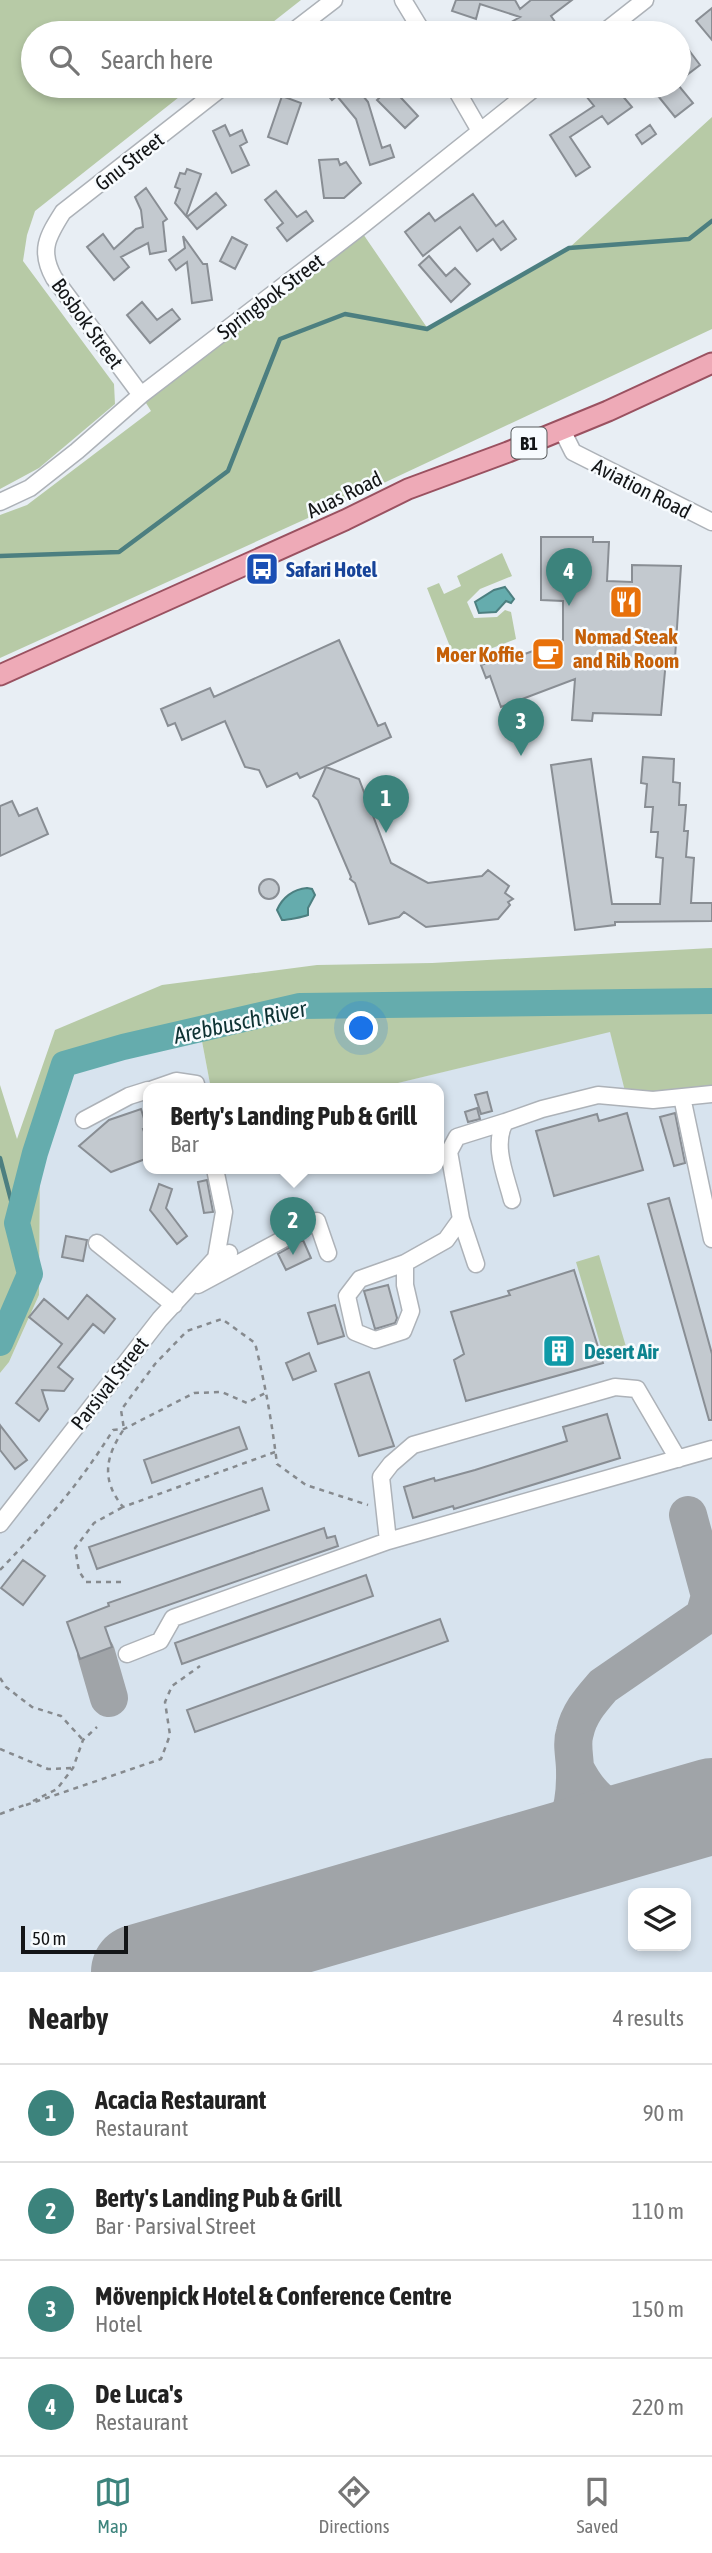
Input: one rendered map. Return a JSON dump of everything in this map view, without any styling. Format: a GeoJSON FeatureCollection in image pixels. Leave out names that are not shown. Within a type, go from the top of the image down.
{"type":"FeatureCollection","features":[{"type":"Feature","properties":{"kind":"main road","name":"Auas Road"},"geometry":{"type":"LineString","coordinates":[[0,675],[408,489],[562,430],[712,363]]}},
{"type":"Feature","properties":{"kind":"street"},"geometry":{"type":"LineString","coordinates":[[307,21],[334,0]]}},
{"type":"Feature","properties":{"kind":"street"},"geometry":{"type":"LineString","coordinates":[[403,0],[416,21]]}},
{"type":"Feature","properties":{"kind":"street"},"geometry":{"type":"LineString","coordinates":[[617,21],[639,2]]}},
{"type":"Feature","properties":{"kind":"street","name":"Gnu Street"},"geometry":{"type":"LineString","coordinates":[[46,246],[63,212],[210,98]]}},
{"type":"Feature","properties":{"kind":"street"},"geometry":{"type":"LineString","coordinates":[[461,98],[480,131]]}},
{"type":"Feature","properties":{"kind":"street","name":"Springbok Street"},"geometry":{"type":"LineString","coordinates":[[0,502],[30,488],[141,395],[359,228],[522,98]]}},
{"type":"Feature","properties":{"kind":"street","name":"Bosbok Street"},"geometry":{"type":"LineString","coordinates":[[46,246],[46,263],[54,278],[141,395]]}},
{"type":"Feature","properties":{"kind":"street","name":"Aviation Road"},"geometry":{"type":"LineString","coordinates":[[562,430],[573,452],[712,522]]}},
{"type":"Feature","properties":{"kind":"street"},"geometry":{"type":"LineString","coordinates":[[170,1083],[189,1083]]}},
{"type":"Feature","properties":{"kind":"street"},"geometry":{"type":"LineString","coordinates":[[84,1120],[143,1092]]}},
{"type":"Feature","properties":{"kind":"street"},"geometry":{"type":"LineString","coordinates":[[475,1265],[461,1220],[449,1152],[457,1137],[542,1108],[598,1095],[653,1100],[712,1094]]}},
{"type":"Feature","properties":{"kind":"street"},"geometry":{"type":"LineString","coordinates":[[682,1097],[709,1199],[712,1239]]}},
{"type":"Feature","properties":{"kind":"street"},"geometry":{"type":"LineString","coordinates":[[505,1122],[499,1132],[500,1151],[512,1200]]}},
{"type":"Feature","properties":{"kind":"street","name":"Parsival Street"},"geometry":{"type":"LineString","coordinates":[[0,1524],[93,1402],[174,1305],[223,1255],[224,1212],[216,1174]]}},
{"type":"Feature","properties":{"kind":"street"},"geometry":{"type":"LineString","coordinates":[[405,1262],[405,1285],[411,1311],[402,1331],[375,1340],[355,1332],[347,1296],[360,1279],[405,1262],[446,1240],[461,1220]]}},
{"type":"Feature","properties":{"kind":"street"},"geometry":{"type":"LineString","coordinates":[[187,1291],[317,1222],[328,1253]]}},
{"type":"Feature","properties":{"kind":"street"},"geometry":{"type":"LineString","coordinates":[[97,1243],[174,1305]]}},
{"type":"Feature","properties":{"kind":"street"},"geometry":{"type":"LineString","coordinates":[[388,1541],[381,1477],[391,1464],[414,1446],[615,1387],[637,1389],[678,1459]]}},
{"type":"Feature","properties":{"kind":"street"},"geometry":{"type":"LineString","coordinates":[[127,1654],[160,1641],[173,1618],[388,1541],[712,1449]]}},
{"type":"Feature","properties":{"kind":"path"},"geometry":{"type":"LineString","coordinates":[[123,1507],[114,1496],[107,1471],[113,1445],[124,1429],[121,1410],[155,1364],[187,1331],[222,1319],[256,1343],[267,1392],[277,1464],[306,1485],[385,1510]]}},
{"type":"Feature","properties":{"kind":"path"},"geometry":{"type":"LineString","coordinates":[[0,1570],[55,1513],[93,1463],[113,1430],[124,1429],[194,1393],[222,1392],[247,1403],[267,1392]]}},
{"type":"Feature","properties":{"kind":"path"},"geometry":{"type":"LineString","coordinates":[[121,1582],[86,1583],[79,1571],[75,1548],[94,1524],[123,1507],[275,1452]]}},
{"type":"Feature","properties":{"kind":"path"},"geometry":{"type":"LineString","coordinates":[[0,1814],[162,1759],[170,1735],[165,1702],[172,1686],[201,1666]]}},
{"type":"Feature","properties":{"kind":"path"},"geometry":{"type":"LineString","coordinates":[[0,1678],[6,1687],[32,1707],[61,1716],[83,1740]]}},
{"type":"Feature","properties":{"kind":"path"},"geometry":{"type":"LineString","coordinates":[[26,1805],[57,1789],[73,1768],[83,1740],[97,1727]]}},
{"type":"Feature","properties":{"kind":"path"},"geometry":{"type":"LineString","coordinates":[[0,1749],[48,1769],[73,1768]]}},
{"type":"Feature","properties":{"kind":"shaded area"},"geometry":{"type":"Polygon","coordinates":[[[610,1031],[627,1094],[712,1086],[712,1972],[0,1972],[0,1373],[9,1362],[39,1295],[40,1167],[49,1121],[70,1066],[201,1036],[210,1083],[143,1083],[143,1174],[444,1174],[444,1083],[398,1083],[610,1031]]]}},
{"type":"Feature","properties":{"kind":"green space"},"geometry":{"type":"Polygon","coordinates":[[[0,0],[301,0],[274,21],[21,21],[21,98],[178,98],[35,211],[27,235],[23,261],[114,384],[115,404],[39,468],[0,489],[0,0]]]}},
{"type":"Feature","properties":{"kind":"green space"},"geometry":{"type":"Polygon","coordinates":[[[712,117],[712,329],[341,503],[0,658],[0,515],[27,505],[151,411],[141,395],[359,228],[428,329],[569,248],[712,117]]]}},
{"type":"Feature","properties":{"kind":"green space"},"geometry":{"type":"Polygon","coordinates":[[[502,553],[512,576],[480,589],[467,602],[474,618],[497,617],[505,610],[511,612],[516,639],[456,662],[427,588],[439,583],[444,594],[461,586],[457,576],[502,553]]]}},
{"type":"Feature","properties":{"kind":"green space"},"geometry":{"type":"Polygon","coordinates":[[[712,948],[712,1086],[626,1095],[610,1032],[398,1083],[210,1083],[201,1036],[70,1066],[49,1121],[40,1167],[39,1295],[9,1362],[0,1373],[0,1085],[17,1139],[55,1030],[162,985],[317,965],[432,963],[712,948]]]}},
{"type":"Feature","properties":{"kind":"green space"},"geometry":{"type":"Polygon","coordinates":[[[599,1255],[627,1350],[604,1357],[576,1262],[599,1255]]]}},
{"type":"Feature","properties":{"kind":"water"},"geometry":{"type":"Polygon","coordinates":[[[505,587],[514,599],[511,603],[506,601],[496,612],[479,613],[475,602],[494,590],[505,587]]]}},
{"type":"Feature","properties":{"kind":"water"},"geometry":{"type":"Polygon","coordinates":[[[312,889],[315,895],[308,908],[308,915],[282,920],[277,910],[282,902],[293,892],[312,889]]]}},
{"type":"Feature","properties":{"kind":"building"},"geometry":{"type":"Polygon","coordinates":[[[456,0],[515,0],[520,9],[531,0],[572,0],[551,16],[554,21],[513,21],[520,17],[480,4],[476,19],[452,11],[456,0]]]}},
{"type":"Feature","properties":{"kind":"building"},"geometry":{"type":"Polygon","coordinates":[[[712,8],[712,40],[696,21],[712,8]]]}},
{"type":"Feature","properties":{"kind":"building"},"geometry":{"type":"Polygon","coordinates":[[[691,53],[700,65],[691,72],[691,53]]]}},
{"type":"Feature","properties":{"kind":"building"},"geometry":{"type":"Polygon","coordinates":[[[281,98],[301,103],[287,144],[268,137],[281,98]]]}},
{"type":"Feature","properties":{"kind":"building"},"geometry":{"type":"Polygon","coordinates":[[[339,98],[365,98],[382,148],[390,145],[394,157],[370,165],[356,119],[339,98]]]}},
{"type":"Feature","properties":{"kind":"building"},"geometry":{"type":"Polygon","coordinates":[[[401,98],[418,116],[405,128],[377,100],[401,98]]]}},
{"type":"Feature","properties":{"kind":"building"},"geometry":{"type":"Polygon","coordinates":[[[588,98],[624,98],[632,107],[608,124],[602,116],[570,137],[590,167],[576,176],[550,135],[594,106],[588,98]]]}},
{"type":"Feature","properties":{"kind":"building"},"geometry":{"type":"Polygon","coordinates":[[[660,98],[689,98],[693,103],[675,117],[660,98]]]}},
{"type":"Feature","properties":{"kind":"building"},"geometry":{"type":"Polygon","coordinates":[[[225,125],[230,136],[242,130],[247,142],[240,146],[249,165],[232,173],[213,131],[225,125]]]}},
{"type":"Feature","properties":{"kind":"building"},"geometry":{"type":"Polygon","coordinates":[[[650,125],[656,134],[642,144],[636,135],[650,125]]]}},
{"type":"Feature","properties":{"kind":"building"},"geometry":{"type":"Polygon","coordinates":[[[338,159],[340,165],[346,162],[361,183],[344,198],[324,198],[319,160],[338,159]]]}},
{"type":"Feature","properties":{"kind":"building"},"geometry":{"type":"Polygon","coordinates":[[[187,169],[201,174],[186,216],[175,203],[180,189],[175,187],[180,173],[185,174],[187,169]]]}},
{"type":"Feature","properties":{"kind":"building"},"geometry":{"type":"Polygon","coordinates":[[[146,188],[167,219],[163,222],[166,251],[150,254],[148,243],[121,257],[129,267],[114,280],[87,247],[103,234],[114,249],[136,229],[143,227],[141,210],[135,197],[146,188]]]}},
{"type":"Feature","properties":{"kind":"building"},"geometry":{"type":"Polygon","coordinates":[[[276,191],[297,217],[306,211],[313,221],[287,241],[277,228],[283,223],[265,200],[276,191]]]}},
{"type":"Feature","properties":{"kind":"building"},"geometry":{"type":"Polygon","coordinates":[[[216,193],[226,205],[197,229],[187,217],[216,193]]]}},
{"type":"Feature","properties":{"kind":"building"},"geometry":{"type":"Polygon","coordinates":[[[473,194],[496,226],[503,221],[516,239],[501,250],[493,239],[477,251],[460,227],[423,256],[405,232],[429,213],[435,221],[473,194]]]}},
{"type":"Feature","properties":{"kind":"building"},"geometry":{"type":"Polygon","coordinates":[[[183,236],[203,264],[207,264],[212,300],[192,303],[187,262],[176,270],[169,260],[185,248],[183,236]]]}},
{"type":"Feature","properties":{"kind":"building"},"geometry":{"type":"Polygon","coordinates":[[[232,237],[247,245],[235,269],[220,261],[232,237]]]}},
{"type":"Feature","properties":{"kind":"building"},"geometry":{"type":"Polygon","coordinates":[[[429,256],[446,276],[455,268],[470,284],[451,302],[419,265],[429,256]]]}},
{"type":"Feature","properties":{"kind":"building"},"geometry":{"type":"Polygon","coordinates":[[[142,302],[157,320],[172,309],[180,319],[150,343],[127,315],[142,302]]]}},
{"type":"Feature","properties":{"kind":"building"},"geometry":{"type":"Polygon","coordinates":[[[541,537],[593,537],[593,542],[609,542],[607,581],[632,582],[632,565],[681,566],[675,658],[666,660],[661,715],[593,713],[592,721],[572,720],[575,679],[501,707],[490,676],[486,678],[481,665],[502,658],[503,662],[563,640],[563,601],[541,600],[541,537]]]}},
{"type":"Feature","properties":{"kind":"building"},"geometry":{"type":"Polygon","coordinates":[[[339,640],[378,726],[385,723],[391,737],[300,778],[297,773],[267,787],[259,770],[245,767],[225,721],[182,740],[175,723],[168,726],[161,709],[210,688],[214,697],[339,640]]]}},
{"type":"Feature","properties":{"kind":"building"},"geometry":{"type":"Polygon","coordinates":[[[643,757],[674,759],[673,782],[680,783],[679,805],[686,805],[686,857],[694,858],[691,903],[712,903],[712,921],[615,922],[615,925],[575,930],[551,765],[591,759],[612,904],[660,904],[663,858],[656,857],[658,832],[651,832],[653,807],[645,807],[647,784],[641,783],[643,757]]]}},
{"type":"Feature","properties":{"kind":"building"},"geometry":{"type":"Polygon","coordinates":[[[326,767],[359,779],[391,863],[428,883],[482,876],[488,870],[509,886],[505,893],[513,899],[508,902],[510,905],[498,919],[426,927],[404,912],[399,917],[369,924],[355,883],[350,879],[318,800],[313,796],[326,767]]]}},
{"type":"Feature","properties":{"kind":"building"},"geometry":{"type":"Polygon","coordinates":[[[12,801],[19,816],[37,808],[48,834],[0,856],[0,806],[12,801]]]}},
{"type":"Feature","properties":{"kind":"building"},"geometry":{"type":"Polygon","coordinates":[[[265,879],[273,879],[279,889],[273,899],[265,899],[259,893],[259,885],[265,879]]]}},
{"type":"Feature","properties":{"kind":"building"},"geometry":{"type":"Polygon","coordinates":[[[487,1092],[492,1111],[481,1114],[475,1095],[487,1092]]]}},
{"type":"Feature","properties":{"kind":"building"},"geometry":{"type":"Polygon","coordinates":[[[477,1108],[480,1119],[468,1122],[465,1112],[477,1108]]]}},
{"type":"Feature","properties":{"kind":"building"},"geometry":{"type":"Polygon","coordinates":[[[141,1109],[143,1160],[111,1172],[79,1146],[109,1120],[141,1109]]]}},
{"type":"Feature","properties":{"kind":"building"},"geometry":{"type":"Polygon","coordinates":[[[627,1113],[643,1170],[554,1196],[536,1131],[597,1114],[599,1121],[627,1113]]]}},
{"type":"Feature","properties":{"kind":"building"},"geometry":{"type":"Polygon","coordinates":[[[675,1113],[685,1163],[674,1166],[660,1117],[675,1113]]]}},
{"type":"Feature","properties":{"kind":"building"},"geometry":{"type":"Polygon","coordinates":[[[207,1180],[213,1212],[204,1213],[198,1182],[207,1180]]]}},
{"type":"Feature","properties":{"kind":"building"},"geometry":{"type":"Polygon","coordinates":[[[159,1184],[172,1189],[166,1208],[187,1236],[177,1244],[150,1210],[159,1184]]]}},
{"type":"Feature","properties":{"kind":"building"},"geometry":{"type":"Polygon","coordinates":[[[669,1198],[712,1354],[712,1420],[709,1420],[648,1204],[669,1198]]]}},
{"type":"Feature","properties":{"kind":"building"},"geometry":{"type":"Polygon","coordinates":[[[66,1236],[87,1240],[83,1261],[62,1257],[66,1236]]]}},
{"type":"Feature","properties":{"kind":"building"},"geometry":{"type":"Polygon","coordinates":[[[303,1240],[311,1258],[286,1270],[278,1254],[303,1240]]]}},
{"type":"Feature","properties":{"kind":"building"},"geometry":{"type":"Polygon","coordinates":[[[574,1270],[603,1363],[466,1401],[454,1360],[464,1354],[451,1312],[510,1295],[508,1291],[574,1270]]]}},
{"type":"Feature","properties":{"kind":"building"},"geometry":{"type":"Polygon","coordinates":[[[388,1285],[397,1318],[395,1323],[375,1329],[364,1291],[388,1285]]]}},
{"type":"Feature","properties":{"kind":"building"},"geometry":{"type":"Polygon","coordinates":[[[87,1295],[115,1319],[104,1333],[93,1324],[58,1367],[73,1379],[64,1391],[42,1390],[48,1409],[39,1421],[16,1403],[62,1344],[29,1317],[44,1299],[68,1319],[87,1295]]]}},
{"type":"Feature","properties":{"kind":"building"},"geometry":{"type":"Polygon","coordinates":[[[335,1305],[344,1336],[318,1344],[308,1313],[335,1305]]]}},
{"type":"Feature","properties":{"kind":"building"},"geometry":{"type":"Polygon","coordinates":[[[309,1353],[316,1371],[293,1380],[286,1363],[309,1353]]]}},
{"type":"Feature","properties":{"kind":"building"},"geometry":{"type":"Polygon","coordinates":[[[369,1372],[394,1446],[359,1456],[335,1384],[369,1372]]]}},
{"type":"Feature","properties":{"kind":"building"},"geometry":{"type":"Polygon","coordinates":[[[607,1414],[620,1458],[454,1509],[453,1506],[413,1518],[404,1487],[475,1470],[567,1441],[563,1427],[607,1414]]]}},
{"type":"Feature","properties":{"kind":"building"},"geometry":{"type":"Polygon","coordinates":[[[0,1425],[27,1460],[15,1469],[0,1450],[0,1425]]]}},
{"type":"Feature","properties":{"kind":"building"},"geometry":{"type":"Polygon","coordinates":[[[239,1427],[247,1449],[152,1483],[144,1460],[239,1427]]]}},
{"type":"Feature","properties":{"kind":"building"},"geometry":{"type":"Polygon","coordinates":[[[262,1488],[269,1510],[97,1569],[89,1547],[262,1488]]]}},
{"type":"Feature","properties":{"kind":"building"},"geometry":{"type":"Polygon","coordinates":[[[324,1528],[327,1538],[335,1536],[338,1546],[105,1627],[112,1647],[80,1659],[67,1622],[109,1606],[108,1603],[324,1528]]]}},
{"type":"Feature","properties":{"kind":"building"},"geometry":{"type":"Polygon","coordinates":[[[23,1560],[45,1576],[23,1605],[1,1588],[23,1560]]]}},
{"type":"Feature","properties":{"kind":"building"},"geometry":{"type":"Polygon","coordinates":[[[366,1575],[373,1596],[182,1664],[175,1643],[366,1575]]]}},
{"type":"Feature","properties":{"kind":"building"},"geometry":{"type":"Polygon","coordinates":[[[440,1619],[448,1641],[195,1732],[187,1710],[440,1619]]]}},
{"type":"Feature","properties":{"kind":"waterway"},"geometry":{"type":"LineString","coordinates":[[0,556],[119,552],[228,471],[280,339],[345,314],[427,329],[569,248],[689,239],[712,221]]}},
{"type":"Feature","properties":{"kind":"waterway","name":"Arebbusch River"},"geometry":{"type":"LineString","coordinates":[[0,1343],[30,1274],[17,1223],[35,1153],[64,1064],[123,1047],[300,1006],[712,1001]]}},
{"type":"Feature","properties":{"kind":"waterway"},"geometry":{"type":"LineString","coordinates":[[0,1158],[17,1223]]}},
{"type":"Feature","properties":{"kind":"taxiway"},"geometry":{"type":"LineString","coordinates":[[688,1515],[710,1596],[704,1617]]}},
{"type":"Feature","properties":{"kind":"taxiway"},"geometry":{"type":"LineString","coordinates":[[527,1859],[552,1841],[571,1812],[575,1786],[574,1737],[579,1719],[590,1702],[603,1686],[712,1611]]}},
{"type":"Feature","properties":{"kind":"taxiway"},"geometry":{"type":"LineString","coordinates":[[96,1653],[109,1698]]}},
{"type":"Feature","properties":{"kind":"taxiway"},"geometry":{"type":"LineString","coordinates":[[575,1768],[590,1792],[608,1807],[630,1816],[657,1822]]}},
{"type":"Feature","properties":{"kind":"taxiway"},"geometry":{"type":"LineString","coordinates":[[201,1972],[233,1945]]}},
{"type":"Feature","properties":{"kind":"runway"},"geometry":{"type":"LineString","coordinates":[[139,1972],[712,1806]]}},
{"type":"Feature","properties":{"kind":"place","name":"Safari Hotel"},"geometry":{"type":"Point","coordinates":[262,569]}},
{"type":"Feature","properties":{"kind":"place","name":"Nomad Steak and Rib Room"},"geometry":{"type":"Point","coordinates":[626,602]}},
{"type":"Feature","properties":{"kind":"place","name":"De Luca's"},"geometry":{"type":"Point","coordinates":[569,606]}},
{"type":"Feature","properties":{"kind":"place","name":"Moer Koffie"},"geometry":{"type":"Point","coordinates":[548,654]}},
{"type":"Feature","properties":{"kind":"place","name":"Mövenpick Hotel & Conference Centre"},"geometry":{"type":"Point","coordinates":[521,756]}},
{"type":"Feature","properties":{"kind":"place","name":"Acacia Restaurant"},"geometry":{"type":"Point","coordinates":[386,833]}},
{"type":"Feature","properties":{"kind":"place","name":"Berty's Landing Pub & Grill"},"geometry":{"type":"Point","coordinates":[293,1255]}},
{"type":"Feature","properties":{"kind":"place","name":"Desert Air"},"geometry":{"type":"Point","coordinates":[559,1351]}}]}
